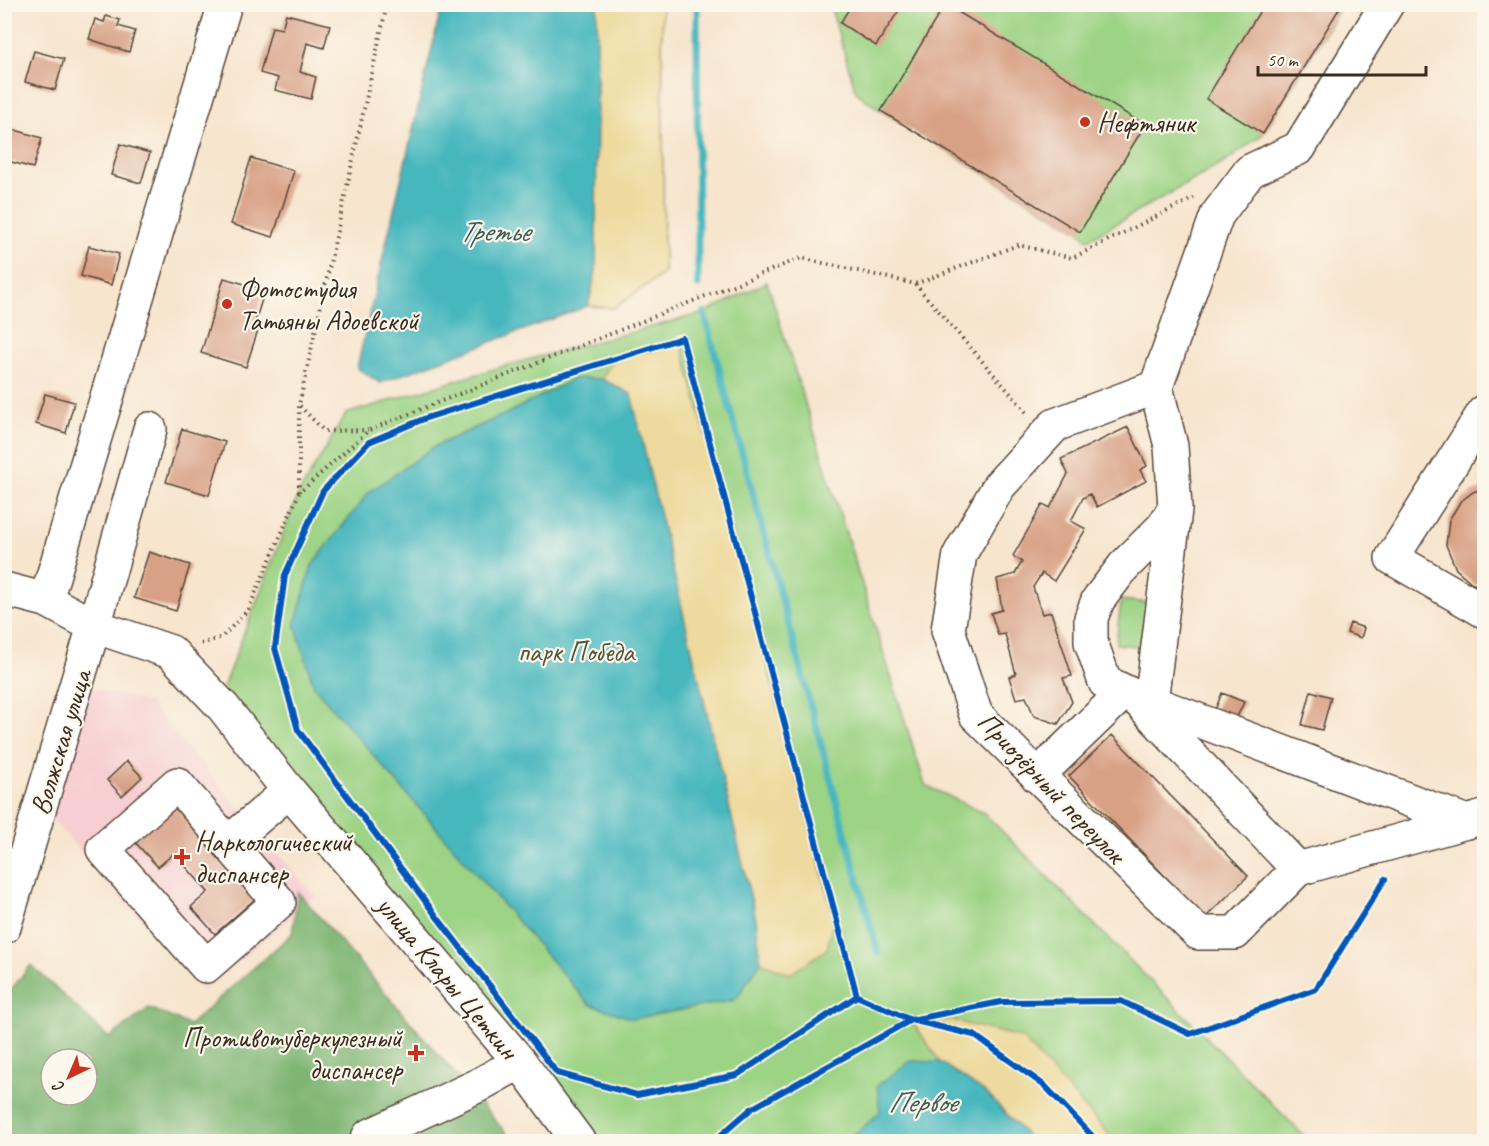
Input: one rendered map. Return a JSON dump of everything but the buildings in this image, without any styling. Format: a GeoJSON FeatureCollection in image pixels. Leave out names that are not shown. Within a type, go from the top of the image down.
{"type":"FeatureCollection","features":[{"type":"Feature","properties":{"kind":"street"},"geometry":{"type":"LineString","coordinates":[[46,600],[225,4]]}},
{"type":"Feature","properties":{"kind":"street"},"geometry":{"type":"LineString","coordinates":[[1037,776],[1138,697],[1175,508],[1171,446],[1156,387],[1217,215],[1250,171],[1299,148],[1387,4]]}},
{"type":"Feature","properties":{"kind":"street","name":"Приозёрный переулок"},"geometry":{"type":"LineString","coordinates":[[1156,387],[1055,425],[999,486],[960,554],[948,630],[976,715],[1198,933],[1235,933],[1299,869]]}},
{"type":"Feature","properties":{"kind":"street"},"geometry":{"type":"LineString","coordinates":[[1485,412],[1392,558],[1485,611]]}},
{"type":"Feature","properties":{"kind":"street","name":"Волжская улица"},"geometry":{"type":"LineString","coordinates":[[4,927],[150,429]]}},
{"type":"Feature","properties":{"kind":"street"},"geometry":{"type":"LineString","coordinates":[[1175,508],[1163,527],[1124,566],[1098,600],[1092,618],[1091,642],[1105,682],[1138,697],[1476,819]]}},
{"type":"Feature","properties":{"kind":"street","name":"улица Клары Цеткин"},"geometry":{"type":"LineString","coordinates":[[4,589],[46,600],[94,626],[171,652],[223,707],[289,791],[520,1062],[579,1142]]}},
{"type":"Feature","properties":{"kind":"street"},"geometry":{"type":"LineString","coordinates":[[1138,697],[1134,696],[1299,869],[1476,819]]}},
{"type":"Feature","properties":{"kind":"street"},"geometry":{"type":"LineString","coordinates":[[177,784],[228,843],[279,902],[206,966],[103,849],[177,784]]}},
{"type":"Feature","properties":{"kind":"street"},"geometry":{"type":"LineString","coordinates":[[228,843],[289,791]]}},
{"type":"Feature","properties":{"kind":"street"},"geometry":{"type":"LineString","coordinates":[[366,1142],[369,1136],[477,1086],[520,1062]]}},
{"type":"Feature","properties":{"kind":"path"},"geometry":{"type":"LineString","coordinates":[[171,652],[222,637],[248,610],[299,493],[299,405],[387,4]]}},
{"type":"Feature","properties":{"kind":"path"},"geometry":{"type":"LineString","coordinates":[[299,493],[369,430],[801,258],[915,284],[1018,245],[1072,258],[1198,197]]}},
{"type":"Feature","properties":{"kind":"path"},"geometry":{"type":"LineString","coordinates":[[915,284],[1046,434]]}},
{"type":"Feature","properties":{"kind":"path"},"geometry":{"type":"LineString","coordinates":[[299,405],[324,431],[369,430]]}},
{"type":"Feature","properties":{"kind":"shaded area","name":"Наркологический диспансер"},"geometry":{"type":"Polygon","coordinates":[[[86,687],[149,703],[315,897],[203,991],[49,816],[86,687]]]}},
{"type":"Feature","properties":{"kind":"green space","name":"Нефтяник"},"geometry":{"type":"Polygon","coordinates":[[[830,5],[1342,5],[1263,134],[1225,162],[1087,240],[1080,232],[881,111],[856,92],[830,5]]]}},
{"type":"Feature","properties":{"kind":"green space","name":"парк Победa"},"geometry":{"type":"Polygon","coordinates":[[[767,282],[925,785],[984,813],[1309,1141],[591,1141],[223,687],[299,493],[346,414],[504,366],[704,313],[767,282]]]}},
{"type":"Feature","properties":{"kind":"green space"},"geometry":{"type":"Polygon","coordinates":[[[1121,600],[1150,603],[1145,647],[1116,644],[1121,600]]]}},
{"type":"Feature","properties":{"kind":"green space"},"geometry":{"type":"Polygon","coordinates":[[[298,892],[513,1141],[5,1142],[5,997],[31,965],[109,1038],[149,1008],[189,1025],[292,934],[298,892]]]}},
{"type":"Feature","properties":{"kind":"sand"},"geometry":{"type":"Polygon","coordinates":[[[597,5],[662,5],[664,273],[614,308],[588,306],[596,270],[597,5]]]}},
{"type":"Feature","properties":{"kind":"sand"},"geometry":{"type":"Polygon","coordinates":[[[682,345],[834,918],[827,949],[790,974],[761,962],[756,920],[631,395],[602,379],[614,358],[682,345]]]}},
{"type":"Feature","properties":{"kind":"sand"},"geometry":{"type":"Polygon","coordinates":[[[911,1020],[955,1021],[1022,1038],[1115,1141],[1032,1141],[987,1094],[940,1062],[911,1020]]]}},
{"type":"Feature","properties":{"kind":"water","name":"Третье"},"geometry":{"type":"Polygon","coordinates":[[[442,5],[597,5],[596,270],[588,306],[380,383],[357,368],[442,5]]]}},
{"type":"Feature","properties":{"kind":"water"},"geometry":{"type":"Polygon","coordinates":[[[575,378],[602,379],[631,394],[756,920],[761,962],[735,1000],[633,1019],[589,1004],[314,687],[295,624],[312,565],[369,492],[437,445],[510,412],[575,378]]]}},
{"type":"Feature","properties":{"kind":"water","name":"Первое"},"geometry":{"type":"Polygon","coordinates":[[[910,1061],[940,1062],[987,1094],[1032,1141],[835,1141],[850,1139],[880,1112],[877,1086],[910,1061]]]}},
{"type":"Feature","properties":{"kind":"waterway"},"geometry":{"type":"LineString","coordinates":[[697,4],[698,285]]}},
{"type":"Feature","properties":{"kind":"waterway"},"geometry":{"type":"LineString","coordinates":[[704,313],[878,954]]}},
{"type":"Feature","properties":{"kind":"cycle path"},"geometry":{"type":"LineString","coordinates":[[857,996],[682,338],[426,418],[369,442],[323,491],[285,575],[275,648],[298,730],[557,1073],[637,1095],[737,1075],[857,996],[911,1020],[974,1035],[1045,1086],[1098,1142]]}},
{"type":"Feature","properties":{"kind":"cycle path"},"geometry":{"type":"LineString","coordinates":[[713,1142],[751,1109],[911,1020],[1001,1002],[1121,1001],[1190,1034],[1316,989],[1385,879]]}},
{"type":"Feature","properties":{"kind":"place","name":"Нефтяник"},"geometry":{"type":"Point","coordinates":[1085,122]}},
{"type":"Feature","properties":{"kind":"place","name":"Фотостудия Татьяны Адоевской"},"geometry":{"type":"Point","coordinates":[227,304]}},
{"type":"Feature","properties":{"kind":"place","name":"Наркологический диспансер"},"geometry":{"type":"Point","coordinates":[182,857]}},
{"type":"Feature","properties":{"kind":"place","name":"Противотуберкулезный диспансер"},"geometry":{"type":"Point","coordinates":[416,1053]}}]}
